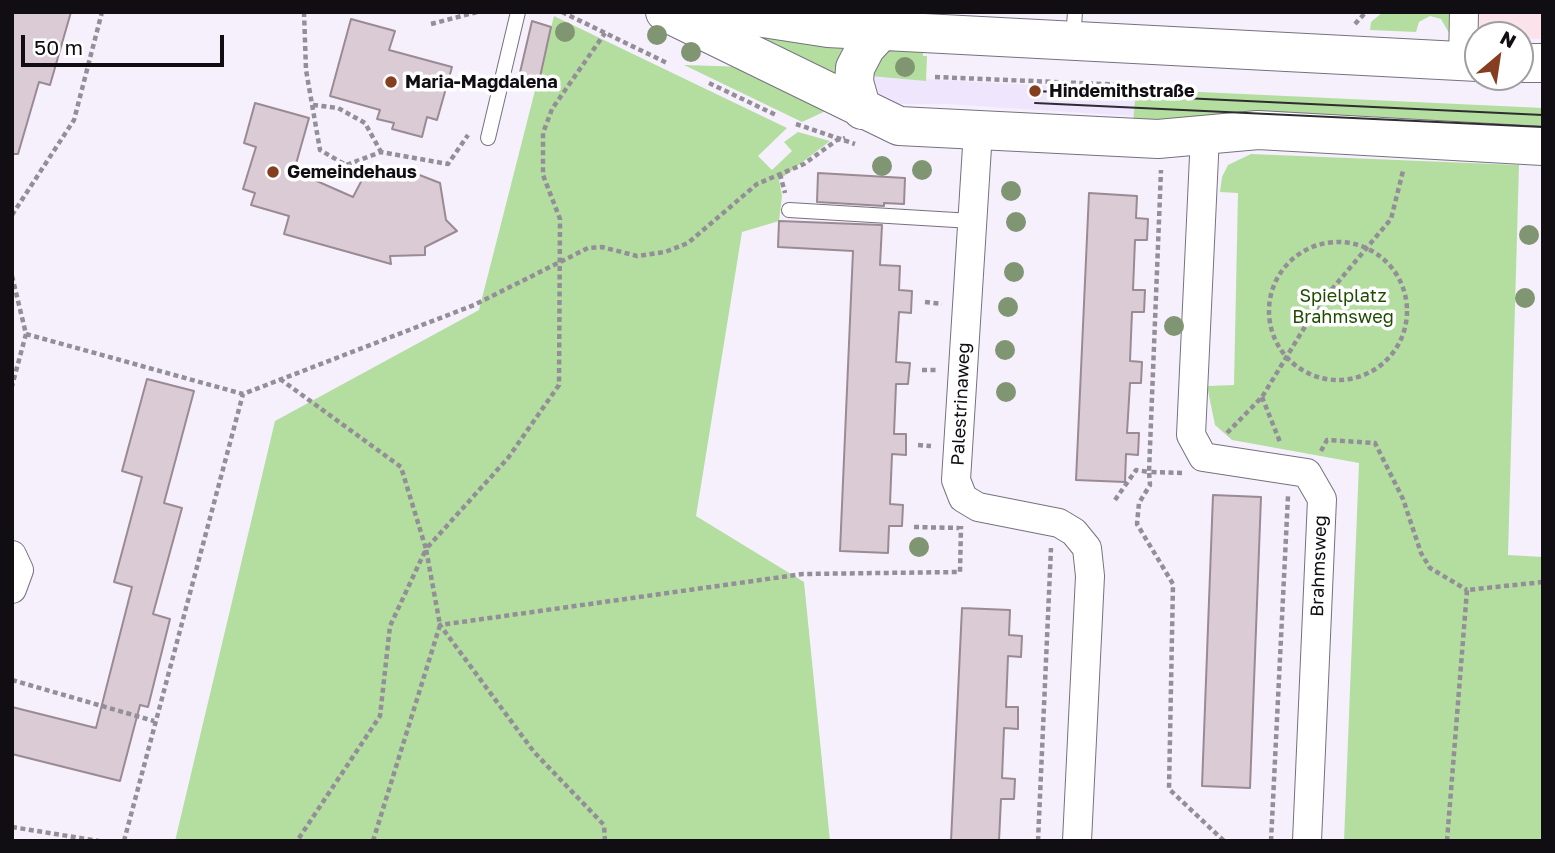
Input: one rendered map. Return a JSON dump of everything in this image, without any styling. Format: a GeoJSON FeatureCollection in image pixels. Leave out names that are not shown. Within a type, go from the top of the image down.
{"type":"FeatureCollection","features":[{"type":"Feature","properties":{"kind":"street"},"geometry":{"type":"LineString","coordinates":[[665,12],[899,126],[1158,139],[1258,130],[1543,146]]}},
{"type":"Feature","properties":{"kind":"street"},"geometry":{"type":"LineString","coordinates":[[724,12],[828,28],[881,31],[1074,27],[1464,61]]}},
{"type":"Feature","properties":{"kind":"street"},"geometry":{"type":"LineString","coordinates":[[862,110],[854,82],[855,68],[866,47],[881,31]]}},
{"type":"Feature","properties":{"kind":"street","name":"Palestrinaweg"},"geometry":{"type":"LineString","coordinates":[[963,498],[956,480],[978,131]]}},
{"type":"Feature","properties":{"kind":"street"},"geometry":{"type":"LineString","coordinates":[[1205,135],[1191,435],[1197,465],[1297,477]]}},
{"type":"Feature","properties":{"kind":"street","name":"Brahmsweg"},"geometry":{"type":"LineString","coordinates":[[1297,477],[1322,499],[1307,841]]}},
{"type":"Feature","properties":{"kind":"street"},"geometry":{"type":"LineString","coordinates":[[963,498],[978,508],[1059,523],[1074,532],[1087,548],[1090,576],[1077,841]]}},
{"type":"Feature","properties":{"kind":"street"},"geometry":{"type":"LineString","coordinates":[[12,555],[19,570],[12,589]]}},
{"type":"Feature","properties":{"kind":"lane"},"geometry":{"type":"LineString","coordinates":[[488,138],[518,12]]}},
{"type":"Feature","properties":{"kind":"lane"},"geometry":{"type":"LineString","coordinates":[[789,210],[972,221]]}},
{"type":"Feature","properties":{"kind":"path"},"geometry":{"type":"LineString","coordinates":[[12,215],[74,120],[102,12]]}},
{"type":"Feature","properties":{"kind":"path"},"geometry":{"type":"LineString","coordinates":[[304,12],[306,71],[320,150],[346,165],[381,152],[448,164],[470,133],[488,138]]}},
{"type":"Feature","properties":{"kind":"path"},"geometry":{"type":"LineString","coordinates":[[431,24],[477,12]]}},
{"type":"Feature","properties":{"kind":"path"},"geometry":{"type":"LineString","coordinates":[[1359,19],[1366,12]]}},
{"type":"Feature","properties":{"kind":"path"},"geometry":{"type":"LineString","coordinates":[[565,13],[669,64]]}},
{"type":"Feature","properties":{"kind":"path"},"geometry":{"type":"LineString","coordinates":[[297,841],[380,716],[390,626],[426,549],[508,458],[559,385],[560,219],[543,175],[543,133],[552,109],[606,33]]}},
{"type":"Feature","properties":{"kind":"path"},"geometry":{"type":"LineString","coordinates":[[936,70],[935,79],[1128,85]]}},
{"type":"Feature","properties":{"kind":"path"},"geometry":{"type":"LineString","coordinates":[[709,83],[778,116]]}},
{"type":"Feature","properties":{"kind":"path"},"geometry":{"type":"LineString","coordinates":[[313,105],[338,108],[365,123],[381,152]]}},
{"type":"Feature","properties":{"kind":"path"},"geometry":{"type":"LineString","coordinates":[[26,334],[243,394],[474,304],[588,248],[602,247],[637,256],[665,252],[688,243],[757,184],[804,164],[837,140]]}},
{"type":"Feature","properties":{"kind":"path"},"geometry":{"type":"LineString","coordinates":[[1161,156],[1150,485],[1139,503],[1138,524],[1173,584],[1169,789],[1224,841]]}},
{"type":"Feature","properties":{"kind":"path"},"geometry":{"type":"LineString","coordinates":[[1115,500],[1136,470],[1149,472],[1197,465],[1262,397],[1317,307],[1391,219],[1404,162]]}},
{"type":"Feature","properties":{"kind":"path"},"geometry":{"type":"LineString","coordinates":[[1351,243],[1366,247],[1389,264],[1404,288],[1408,306],[1406,325],[1399,343],[1388,359],[1356,378],[1337,380],[1301,369],[1287,356],[1272,329],[1269,314],[1275,283],[1283,270],[1306,250],[1320,244],[1351,243]]}},
{"type":"Feature","properties":{"kind":"path"},"geometry":{"type":"LineString","coordinates":[[12,276],[26,334],[12,386]]}},
{"type":"Feature","properties":{"kind":"path"},"geometry":{"type":"LineString","coordinates":[[280,379],[401,467],[426,549],[440,625],[534,752],[604,825],[605,841]]}},
{"type":"Feature","properties":{"kind":"path"},"geometry":{"type":"LineString","coordinates":[[124,841],[243,394]]}},
{"type":"Feature","properties":{"kind":"path"},"geometry":{"type":"LineString","coordinates":[[1262,397],[1297,477],[1271,841]]}},
{"type":"Feature","properties":{"kind":"path"},"geometry":{"type":"LineString","coordinates":[[1297,477],[1327,440],[1375,443],[1403,499],[1421,553],[1430,568],[1467,590],[1543,582]]}},
{"type":"Feature","properties":{"kind":"path"},"geometry":{"type":"LineString","coordinates":[[440,625],[803,575],[960,572],[963,498]]}},
{"type":"Feature","properties":{"kind":"path"},"geometry":{"type":"LineString","coordinates":[[914,527],[974,529]]}},
{"type":"Feature","properties":{"kind":"path"},"geometry":{"type":"LineString","coordinates":[[1038,841],[1051,543]]}},
{"type":"Feature","properties":{"kind":"path"},"geometry":{"type":"LineString","coordinates":[[1447,841],[1467,590]]}},
{"type":"Feature","properties":{"kind":"path"},"geometry":{"type":"LineString","coordinates":[[373,841],[440,625]]}},
{"type":"Feature","properties":{"kind":"path"},"geometry":{"type":"LineString","coordinates":[[12,680],[154,721]]}},
{"type":"Feature","properties":{"kind":"path"},"geometry":{"type":"LineString","coordinates":[[12,827],[99,841]]}},
{"type":"Feature","properties":{"kind":"shaded area"},"geometry":{"type":"Polygon","coordinates":[[[1476,12],[1543,12],[1543,39],[1534,39],[1534,21],[1476,21],[1476,12]]]}},
{"type":"Feature","properties":{"kind":"shaded area"},"geometry":{"type":"Polygon","coordinates":[[[871,76],[1118,90],[1543,108],[1134,116],[946,104],[887,104],[875,92],[871,76]]]}},
{"type":"Feature","properties":{"kind":"green space"},"geometry":{"type":"Polygon","coordinates":[[[1383,12],[1454,12],[1454,34],[1449,33],[1441,19],[1430,16],[1419,22],[1416,32],[1370,30],[1371,22],[1383,12]]]}},
{"type":"Feature","properties":{"kind":"green space"},"geometry":{"type":"Polygon","coordinates":[[[554,16],[787,128],[758,156],[772,170],[792,151],[784,142],[798,132],[830,141],[779,180],[782,196],[779,221],[742,232],[696,516],[804,582],[830,841],[175,841],[275,421],[479,310],[554,16]]]}},
{"type":"Feature","properties":{"kind":"green space"},"geometry":{"type":"Polygon","coordinates":[[[732,27],[848,42],[839,75],[817,73],[732,27]]]}},
{"type":"Feature","properties":{"kind":"green space"},"geometry":{"type":"Polygon","coordinates":[[[923,44],[923,56],[927,56],[926,81],[871,76],[887,48],[923,44]]]}},
{"type":"Feature","properties":{"kind":"green space"},"geometry":{"type":"Polygon","coordinates":[[[684,65],[747,67],[830,109],[802,122],[684,65]]]}},
{"type":"Feature","properties":{"kind":"green space"},"geometry":{"type":"Polygon","coordinates":[[[1136,89],[1543,108],[1543,134],[1133,123],[1136,89]]]}},
{"type":"Feature","properties":{"kind":"green space","name":"Spielplatz Brahmsweg"},"geometry":{"type":"Polygon","coordinates":[[[1251,154],[1519,165],[1508,555],[1543,557],[1543,841],[1344,841],[1359,463],[1232,440],[1215,425],[1207,386],[1234,385],[1238,193],[1220,192],[1222,177],[1228,165],[1251,154]]]}},
{"type":"Feature","properties":{"kind":"building"},"geometry":{"type":"Polygon","coordinates":[[[12,12],[71,12],[50,85],[39,82],[18,154],[12,154],[12,12]]]}},
{"type":"Feature","properties":{"kind":"building","name":"Maria-Magdalena"},"geometry":{"type":"Polygon","coordinates":[[[351,19],[395,31],[389,50],[452,67],[437,120],[427,117],[422,137],[392,129],[394,123],[377,119],[380,110],[330,96],[351,19]]]}},
{"type":"Feature","properties":{"kind":"building"},"geometry":{"type":"Polygon","coordinates":[[[532,21],[551,27],[538,86],[518,81],[532,21]]]}},
{"type":"Feature","properties":{"kind":"building"},"geometry":{"type":"Polygon","coordinates":[[[255,103],[309,118],[294,171],[353,197],[364,176],[395,177],[399,167],[440,183],[446,220],[457,231],[425,247],[425,255],[390,256],[391,264],[284,234],[289,216],[251,205],[255,193],[243,189],[256,147],[244,143],[255,103]]]}},
{"type":"Feature","properties":{"kind":"building"},"geometry":{"type":"Polygon","coordinates":[[[818,173],[905,178],[904,204],[884,203],[884,206],[817,202],[818,173]]]}},
{"type":"Feature","properties":{"kind":"building"},"geometry":{"type":"Polygon","coordinates":[[[1089,193],[1137,196],[1136,218],[1148,219],[1147,240],[1135,240],[1133,290],[1145,290],[1144,312],[1132,312],[1130,361],[1142,362],[1141,383],[1130,383],[1127,433],[1139,433],[1138,455],[1126,454],[1125,482],[1076,480],[1089,193]]]}},
{"type":"Feature","properties":{"kind":"building"},"geometry":{"type":"Polygon","coordinates":[[[779,221],[882,225],[880,265],[900,266],[899,290],[912,291],[911,313],[899,312],[896,362],[910,363],[908,384],[896,384],[894,434],[906,434],[906,455],[892,454],[890,504],[903,505],[902,526],[889,526],[888,553],[840,551],[853,251],[778,247],[779,221]]]}},
{"type":"Feature","properties":{"kind":"building"},"geometry":{"type":"Polygon","coordinates":[[[147,379],[194,391],[164,503],[182,508],[153,614],[170,619],[148,707],[140,705],[120,781],[12,754],[12,707],[96,728],[132,587],[114,582],[142,477],[122,471],[147,379]]]}},
{"type":"Feature","properties":{"kind":"building"},"geometry":{"type":"Polygon","coordinates":[[[1213,495],[1261,497],[1250,788],[1202,786],[1213,495]]]}},
{"type":"Feature","properties":{"kind":"building"},"geometry":{"type":"Polygon","coordinates":[[[962,608],[1010,610],[1009,635],[1022,636],[1021,657],[1008,656],[1006,707],[1018,707],[1018,729],[1004,728],[1002,778],[1015,779],[1014,799],[1001,799],[999,841],[951,841],[962,608]]]}},
{"type":"Feature","properties":{"kind":"tram line"},"geometry":{"type":"LineString","coordinates":[[1035,91],[1543,115]]}},
{"type":"Feature","properties":{"kind":"tram line"},"geometry":{"type":"LineString","coordinates":[[1035,103],[1543,127]]}},
{"type":"Feature","properties":{"kind":"place","name":"Maria-Magdalena"},"geometry":{"type":"Point","coordinates":[391,82]}},
{"type":"Feature","properties":{"kind":"place","name":"Hindemithstraße"},"geometry":{"type":"Point","coordinates":[1035,91]}},
{"type":"Feature","properties":{"kind":"place","name":"Gemeindehaus"},"geometry":{"type":"Point","coordinates":[273,172]}}]}
